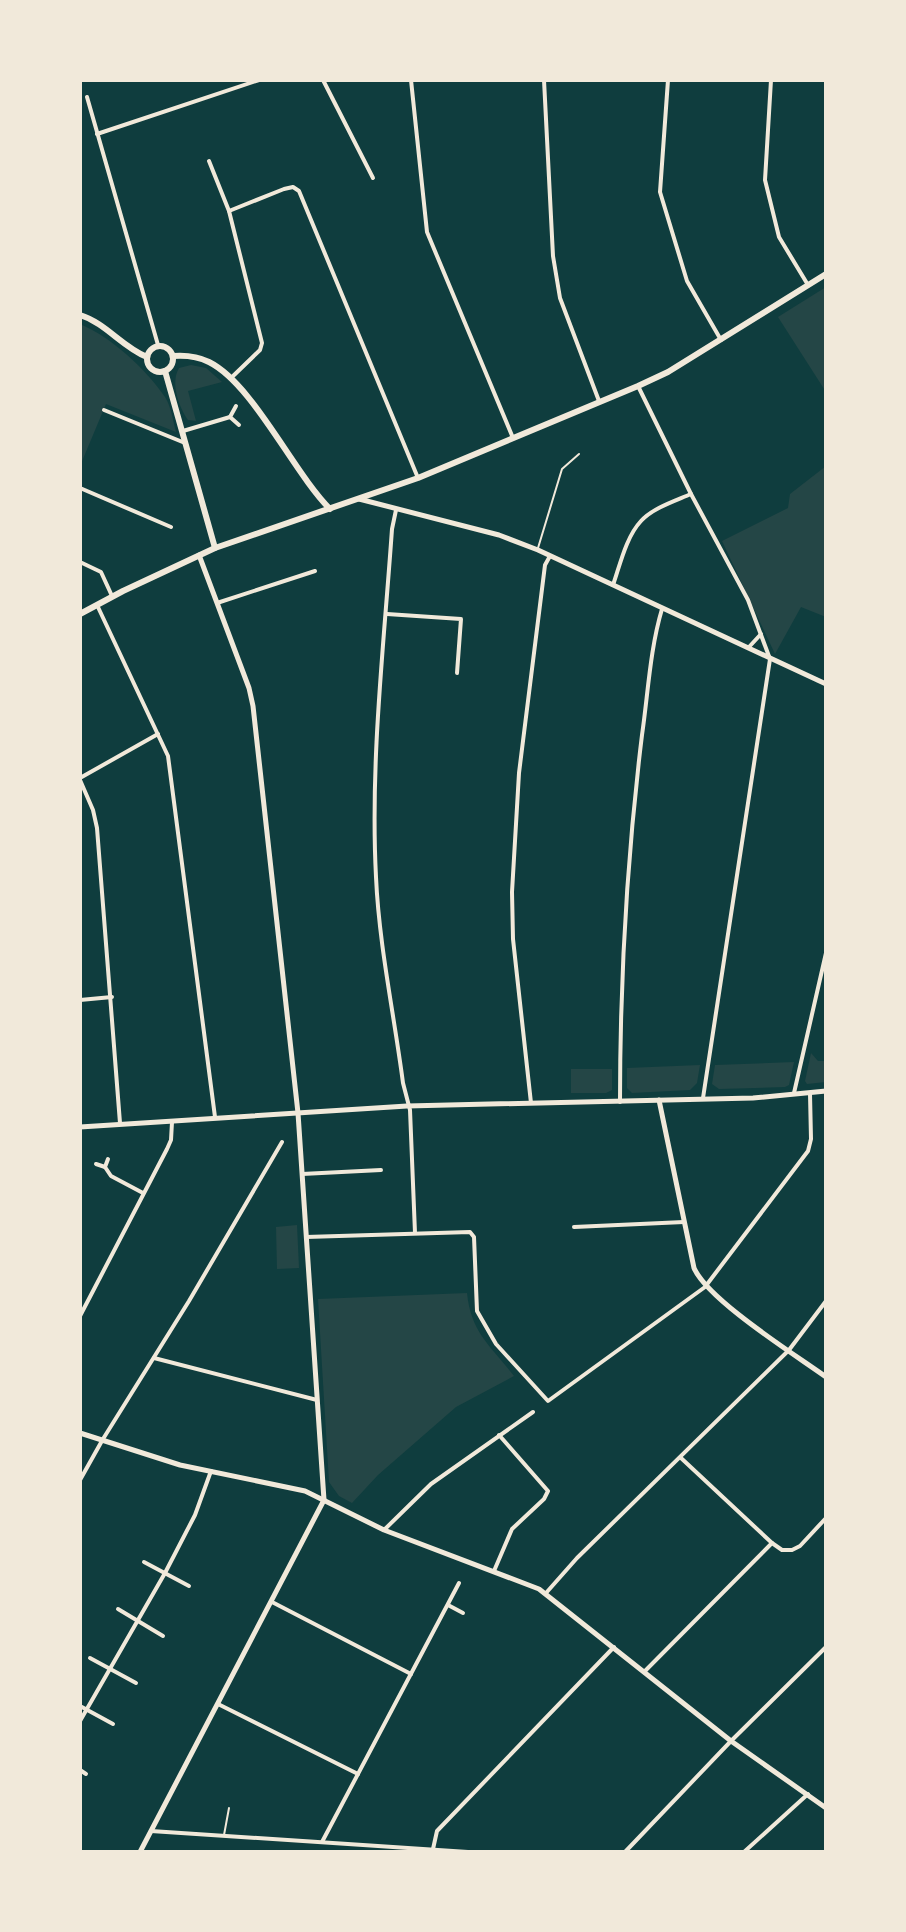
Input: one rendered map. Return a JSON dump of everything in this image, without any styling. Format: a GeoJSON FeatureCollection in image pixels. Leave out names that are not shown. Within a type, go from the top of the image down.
{"type":"FeatureCollection","features":[{"type":"Feature","properties":{"kind":"main road"},"geometry":{"type":"LineString","coordinates":[[80,614],[215,548],[418,478],[638,386],[721,340],[826,274]]}},
{"type":"Feature","properties":{"kind":"main road"},"geometry":{"type":"LineString","coordinates":[[80,315],[104,327],[135,352],[147,357]]}},
{"type":"Feature","properties":{"kind":"main road"},"geometry":{"type":"LineString","coordinates":[[158,345],[166,347],[173,356],[171,367],[165,371],[151,369],[147,357],[151,349],[158,345]]}},
{"type":"Feature","properties":{"kind":"main road"},"geometry":{"type":"LineString","coordinates":[[173,356],[189,355],[208,361],[231,378],[330,509]]}},
{"type":"Feature","properties":{"kind":"main road"},"geometry":{"type":"LineString","coordinates":[[165,371],[215,548]]}},
{"type":"Feature","properties":{"kind":"street"},"geometry":{"type":"LineString","coordinates":[[97,134],[259,80]]}},
{"type":"Feature","properties":{"kind":"street"},"geometry":{"type":"LineString","coordinates":[[323,80],[373,178]]}},
{"type":"Feature","properties":{"kind":"street"},"geometry":{"type":"LineString","coordinates":[[411,80],[427,232],[513,438]]}},
{"type":"Feature","properties":{"kind":"street"},"geometry":{"type":"LineString","coordinates":[[544,80],[553,256],[560,298],[599,401]]}},
{"type":"Feature","properties":{"kind":"street"},"geometry":{"type":"LineString","coordinates":[[668,80],[660,192],[687,281],[721,340]]}},
{"type":"Feature","properties":{"kind":"street"},"geometry":{"type":"LineString","coordinates":[[771,80],[765,180],[779,237],[808,285]]}},
{"type":"Feature","properties":{"kind":"street"},"geometry":{"type":"LineString","coordinates":[[87,97],[158,345]]}},
{"type":"Feature","properties":{"kind":"street"},"geometry":{"type":"LineString","coordinates":[[209,161],[229,211],[262,343],[260,350],[231,378]]}},
{"type":"Feature","properties":{"kind":"street"},"geometry":{"type":"LineString","coordinates":[[229,211],[284,189],[293,187],[299,191],[418,478]]}},
{"type":"Feature","properties":{"kind":"street"},"geometry":{"type":"LineString","coordinates":[[638,386],[748,600],[770,659],[703,1098]]}},
{"type":"Feature","properties":{"kind":"street"},"geometry":{"type":"LineString","coordinates":[[183,431],[230,417],[236,406]]}},
{"type":"Feature","properties":{"kind":"street"},"geometry":{"type":"LineString","coordinates":[[104,410],[187,444]]}},
{"type":"Feature","properties":{"kind":"street"},"geometry":{"type":"LineString","coordinates":[[230,417],[239,425]]}},
{"type":"Feature","properties":{"kind":"street"},"geometry":{"type":"LineString","coordinates":[[80,488],[171,527]]}},
{"type":"Feature","properties":{"kind":"street"},"geometry":{"type":"LineString","coordinates":[[613,585],[630,538],[641,521],[655,510],[691,494]]}},
{"type":"Feature","properties":{"kind":"street"},"geometry":{"type":"LineString","coordinates":[[359,499],[499,535],[538,550],[826,684]]}},
{"type":"Feature","properties":{"kind":"street"},"geometry":{"type":"LineString","coordinates":[[396,510],[392,529],[375,807],[376,877],[410,1110],[415,1233]]}},
{"type":"Feature","properties":{"kind":"street"},"geometry":{"type":"LineString","coordinates":[[140,1852],[324,1500],[298,1113],[253,706],[199,555]]}},
{"type":"Feature","properties":{"kind":"street"},"geometry":{"type":"LineString","coordinates":[[531,1103],[513,939],[513,839],[541,595],[545,565],[550,556]]}},
{"type":"Feature","properties":{"kind":"street"},"geometry":{"type":"LineString","coordinates":[[80,562],[101,572],[112,596]]}},
{"type":"Feature","properties":{"kind":"street"},"geometry":{"type":"LineString","coordinates":[[217,603],[315,571]]}},
{"type":"Feature","properties":{"kind":"street"},"geometry":{"type":"LineString","coordinates":[[97,605],[168,756],[215,1117]]}},
{"type":"Feature","properties":{"kind":"street"},"geometry":{"type":"LineString","coordinates":[[620,1102],[628,871],[646,706],[662,609]]}},
{"type":"Feature","properties":{"kind":"street"},"geometry":{"type":"LineString","coordinates":[[387,614],[461,619],[457,673]]}},
{"type":"Feature","properties":{"kind":"street"},"geometry":{"type":"LineString","coordinates":[[748,648],[761,634]]}},
{"type":"Feature","properties":{"kind":"street"},"geometry":{"type":"LineString","coordinates":[[120,1123],[97,828],[80,779],[159,734]]}},
{"type":"Feature","properties":{"kind":"street"},"geometry":{"type":"LineString","coordinates":[[794,1096],[826,953]]}},
{"type":"Feature","properties":{"kind":"street"},"geometry":{"type":"LineString","coordinates":[[80,1000],[112,997]]}},
{"type":"Feature","properties":{"kind":"street"},"geometry":{"type":"LineString","coordinates":[[80,1127],[407,1106],[794,1096],[826,1091]]}},
{"type":"Feature","properties":{"kind":"street"},"geometry":{"type":"LineString","coordinates":[[306,1237],[467,1231],[473,1234],[477,1311],[496,1344],[548,1401],[705,1287],[808,1151],[811,1139],[810,1094]]}},
{"type":"Feature","properties":{"kind":"street"},"geometry":{"type":"LineString","coordinates":[[659,1100],[694,1268],[705,1287],[826,1377]]}},
{"type":"Feature","properties":{"kind":"street"},"geometry":{"type":"LineString","coordinates":[[80,1316],[171,1140],[172,1122]]}},
{"type":"Feature","properties":{"kind":"street"},"geometry":{"type":"LineString","coordinates":[[80,1480],[282,1142]]}},
{"type":"Feature","properties":{"kind":"street"},"geometry":{"type":"LineString","coordinates":[[105,1167],[108,1159]]}},
{"type":"Feature","properties":{"kind":"street"},"geometry":{"type":"LineString","coordinates":[[96,1164],[143,1193]]}},
{"type":"Feature","properties":{"kind":"street"},"geometry":{"type":"LineString","coordinates":[[302,1174],[381,1170]]}},
{"type":"Feature","properties":{"kind":"street"},"geometry":{"type":"LineString","coordinates":[[574,1227],[684,1222]]}},
{"type":"Feature","properties":{"kind":"street"},"geometry":{"type":"LineString","coordinates":[[546,1593],[577,1558],[789,1350],[826,1301]]}},
{"type":"Feature","properties":{"kind":"street"},"geometry":{"type":"LineString","coordinates":[[154,1358],[317,1400]]}},
{"type":"Feature","properties":{"kind":"street"},"geometry":{"type":"LineString","coordinates":[[384,1530],[431,1484],[533,1412]]}},
{"type":"Feature","properties":{"kind":"street"},"geometry":{"type":"LineString","coordinates":[[80,1433],[180,1465],[305,1491],[384,1530],[546,1593],[731,1741],[826,1808]]}},
{"type":"Feature","properties":{"kind":"street"},"geometry":{"type":"LineString","coordinates":[[494,1573],[512,1529],[544,1499],[548,1491],[499,1435]]}},
{"type":"Feature","properties":{"kind":"street"},"geometry":{"type":"LineString","coordinates":[[681,1458],[782,1550],[796,1549],[826,1518]]}},
{"type":"Feature","properties":{"kind":"street"},"geometry":{"type":"LineString","coordinates":[[80,1721],[165,1573],[195,1515],[211,1471]]}},
{"type":"Feature","properties":{"kind":"street"},"geometry":{"type":"LineString","coordinates":[[645,1671],[772,1543]]}},
{"type":"Feature","properties":{"kind":"street"},"geometry":{"type":"LineString","coordinates":[[144,1562],[189,1586]]}},
{"type":"Feature","properties":{"kind":"street"},"geometry":{"type":"LineString","coordinates":[[322,1842],[459,1583]]}},
{"type":"Feature","properties":{"kind":"street"},"geometry":{"type":"LineString","coordinates":[[272,1602],[411,1674]]}},
{"type":"Feature","properties":{"kind":"street"},"geometry":{"type":"LineString","coordinates":[[448,1605],[463,1613]]}},
{"type":"Feature","properties":{"kind":"street"},"geometry":{"type":"LineString","coordinates":[[118,1609],[163,1636]]}},
{"type":"Feature","properties":{"kind":"street"},"geometry":{"type":"LineString","coordinates":[[433,1849],[437,1831],[614,1647]]}},
{"type":"Feature","properties":{"kind":"street"},"geometry":{"type":"LineString","coordinates":[[625,1852],[826,1647]]}},
{"type":"Feature","properties":{"kind":"street"},"geometry":{"type":"LineString","coordinates":[[90,1658],[136,1683]]}},
{"type":"Feature","properties":{"kind":"street"},"geometry":{"type":"LineString","coordinates":[[218,1704],[358,1774]]}},
{"type":"Feature","properties":{"kind":"street"},"geometry":{"type":"LineString","coordinates":[[80,1706],[113,1724]]}},
{"type":"Feature","properties":{"kind":"street"},"geometry":{"type":"LineString","coordinates":[[80,1770],[86,1774]]}},
{"type":"Feature","properties":{"kind":"street"},"geometry":{"type":"LineString","coordinates":[[744,1852],[808,1794]]}},
{"type":"Feature","properties":{"kind":"street"},"geometry":{"type":"LineString","coordinates":[[151,1831],[468,1852]]}},
{"type":"Feature","properties":{"kind":"lane"},"geometry":{"type":"LineString","coordinates":[[538,550],[562,469],[579,454]]}},
{"type":"Feature","properties":{"kind":"lane"},"geometry":{"type":"LineString","coordinates":[[224,1836],[229,1808]]}},
{"type":"Feature","properties":{"kind":"shaded area"},"geometry":{"type":"Polygon","coordinates":[[[826,287],[826,392],[778,317],[826,287]]]}},
{"type":"Feature","properties":{"kind":"shaded area"},"geometry":{"type":"Polygon","coordinates":[[[80,324],[127,354],[148,375],[167,401],[176,432],[106,404],[80,466],[80,324]]]}},
{"type":"Feature","properties":{"kind":"shaded area"},"geometry":{"type":"Polygon","coordinates":[[[191,365],[206,368],[222,382],[188,391],[196,421],[188,420],[185,415],[175,381],[179,368],[191,365]]]}},
{"type":"Feature","properties":{"kind":"shaded area"},"geometry":{"type":"Polygon","coordinates":[[[826,466],[826,617],[801,607],[775,654],[722,541],[788,508],[790,494],[826,466]]]}},
{"type":"Feature","properties":{"kind":"shaded area"},"geometry":{"type":"Polygon","coordinates":[[[811,1053],[818,1061],[826,1061],[826,1082],[807,1084],[805,1081],[811,1053]]]}},
{"type":"Feature","properties":{"kind":"shaded area"},"geometry":{"type":"Polygon","coordinates":[[[794,1062],[789,1085],[785,1087],[719,1089],[712,1084],[715,1065],[794,1062]]]}},
{"type":"Feature","properties":{"kind":"shaded area"},"geometry":{"type":"Polygon","coordinates":[[[700,1065],[697,1083],[690,1090],[632,1093],[627,1088],[627,1068],[700,1065]]]}},
{"type":"Feature","properties":{"kind":"shaded area"},"geometry":{"type":"Polygon","coordinates":[[[571,1069],[612,1069],[612,1090],[606,1093],[571,1093],[571,1069]]]}},
{"type":"Feature","properties":{"kind":"shaded area"},"geometry":{"type":"Polygon","coordinates":[[[297,1225],[299,1268],[277,1269],[276,1227],[297,1225]]]}},
{"type":"Feature","properties":{"kind":"shaded area"},"geometry":{"type":"Polygon","coordinates":[[[467,1293],[478,1329],[514,1376],[456,1407],[378,1475],[352,1503],[339,1496],[329,1482],[318,1299],[467,1293]]]}}]}
